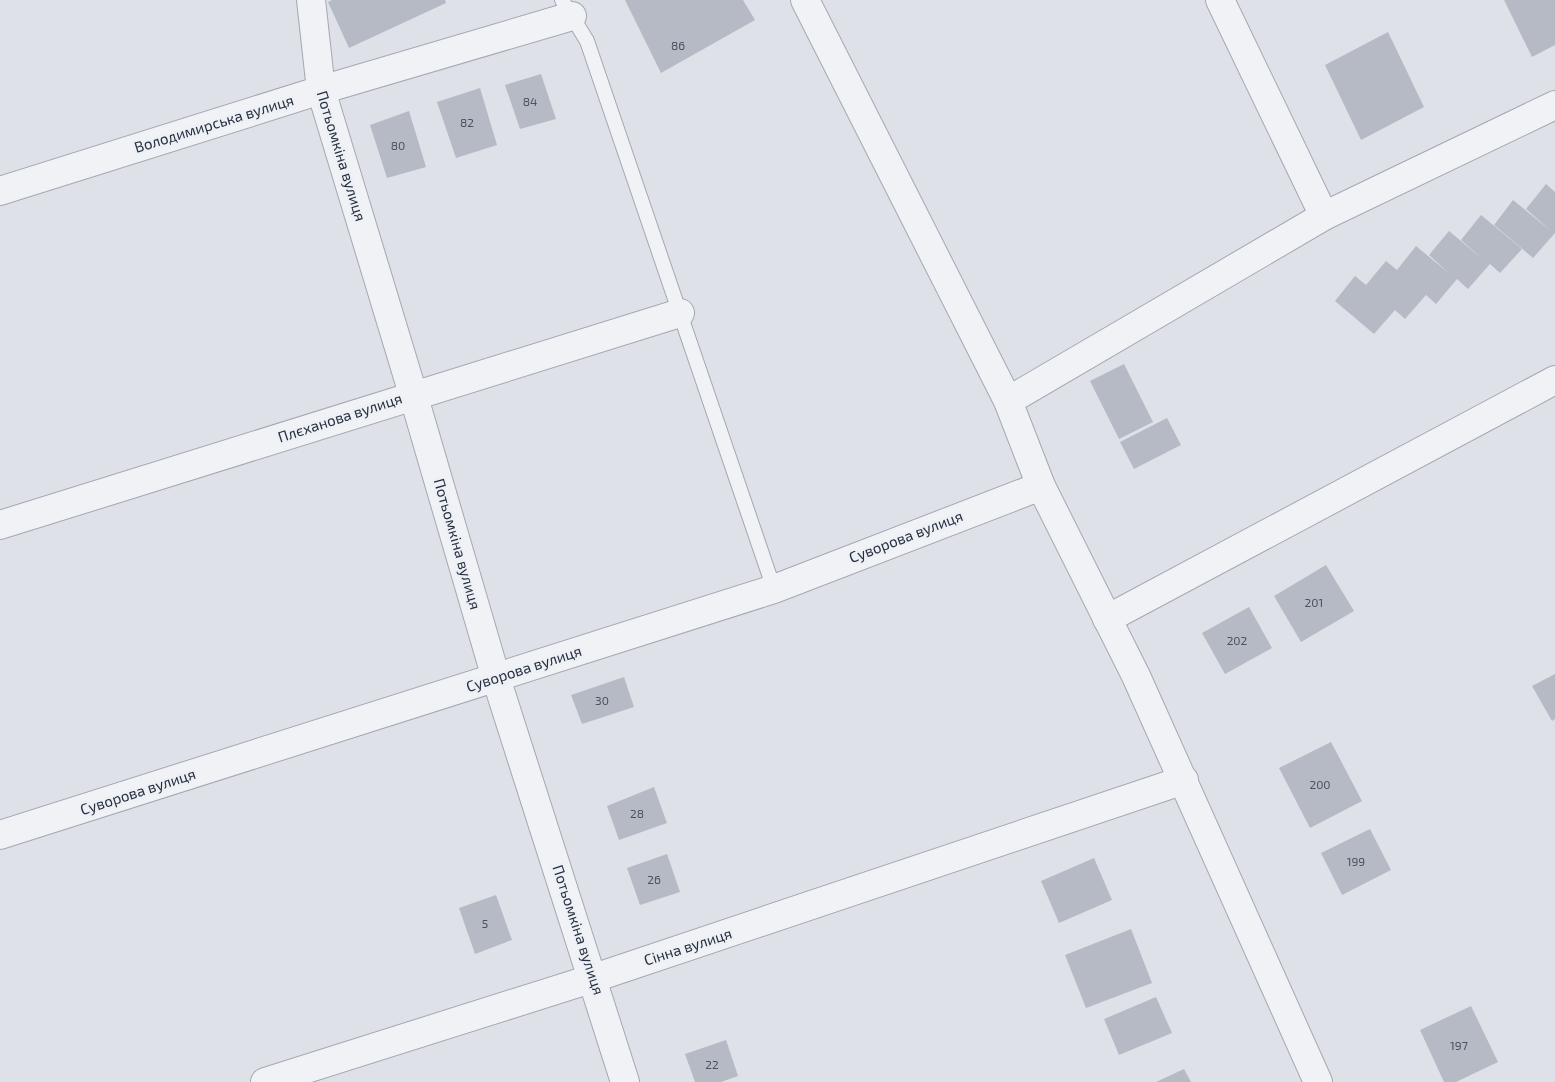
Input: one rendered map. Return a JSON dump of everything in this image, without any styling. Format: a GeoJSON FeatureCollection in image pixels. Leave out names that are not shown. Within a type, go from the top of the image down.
{"type":"FeatureCollection","features":[{"type":"Feature","properties":{"kind":"street","name":"Потьомкіна вулиця"},"geometry":{"type":"LineString","coordinates":[[310,0],[320,90],[414,394],[496,678],[594,978],[625,1082]]}},
{"type":"Feature","properties":{"kind":"street"},"geometry":{"type":"LineString","coordinates":[[805,0],[1008,401],[1041,486],[1184,780],[1318,1082]]}},
{"type":"Feature","properties":{"kind":"street"},"geometry":{"type":"LineString","coordinates":[[1220,0],[1324,216]]}},
{"type":"Feature","properties":{"kind":"street","name":"Володимирська вулиця"},"geometry":{"type":"LineString","coordinates":[[0,191],[320,90],[567,8]]}},
{"type":"Feature","properties":{"kind":"street"},"geometry":{"type":"LineString","coordinates":[[1008,401],[1324,216],[1555,105]]}},
{"type":"Feature","properties":{"kind":"street","name":"Плєханова вулиця"},"geometry":{"type":"LineString","coordinates":[[0,525],[414,394],[680,313]]}},
{"type":"Feature","properties":{"kind":"street"},"geometry":{"type":"LineString","coordinates":[[1107,619],[1555,380]]}},
{"type":"Feature","properties":{"kind":"street","name":"Суворова вулиця"},"geometry":{"type":"LineString","coordinates":[[0,835],[774,588],[1041,486]]}},
{"type":"Feature","properties":{"kind":"street","name":"Сінна вулиця"},"geometry":{"type":"LineString","coordinates":[[265,1082],[594,978],[1184,780]]}},
{"type":"Feature","properties":{"kind":"lane"},"geometry":{"type":"LineString","coordinates":[[567,8],[587,41],[774,588]]}},
{"type":"Feature","properties":{"kind":"building"},"geometry":{"type":"Polygon","coordinates":[[[332,0],[445,0],[446,3],[349,48],[328,2],[332,0]]]}},
{"type":"Feature","properties":{"kind":"building"},"geometry":{"type":"Polygon","coordinates":[[[625,0],[743,0],[755,20],[661,73],[625,0]]]}},
{"type":"Feature","properties":{"kind":"building"},"geometry":{"type":"Polygon","coordinates":[[[1504,0],[1555,0],[1555,45],[1532,57],[1504,0]]]}},
{"type":"Feature","properties":{"kind":"building"},"geometry":{"type":"Polygon","coordinates":[[[1388,32],[1424,107],[1361,140],[1325,65],[1388,32]]]}},
{"type":"Feature","properties":{"kind":"building"},"geometry":{"type":"Polygon","coordinates":[[[541,74],[556,119],[520,129],[505,85],[541,74]]]}},
{"type":"Feature","properties":{"kind":"building"},"geometry":{"type":"Polygon","coordinates":[[[480,88],[497,145],[456,158],[437,102],[480,88]]]}},
{"type":"Feature","properties":{"kind":"building"},"geometry":{"type":"Polygon","coordinates":[[[409,111],[426,167],[387,178],[370,125],[409,111]]]}},
{"type":"Feature","properties":{"kind":"building"},"geometry":{"type":"Polygon","coordinates":[[[1546,184],[1555,192],[1555,233],[1533,258],[1494,225],[1513,200],[1551,231],[1526,209],[1546,184]]]}},
{"type":"Feature","properties":{"kind":"building"},"geometry":{"type":"Polygon","coordinates":[[[1481,215],[1522,249],[1500,273],[1490,264],[1468,289],[1457,279],[1436,304],[1426,295],[1405,319],[1395,310],[1374,334],[1335,301],[1355,276],[1366,285],[1386,261],[1397,270],[1416,246],[1450,274],[1429,255],[1449,231],[1486,262],[1461,240],[1481,215]]]}},
{"type":"Feature","properties":{"kind":"building"},"geometry":{"type":"Polygon","coordinates":[[[1124,364],[1153,422],[1119,439],[1090,381],[1124,364]]]}},
{"type":"Feature","properties":{"kind":"building"},"geometry":{"type":"Polygon","coordinates":[[[1167,418],[1181,445],[1134,469],[1120,442],[1167,418]]]}},
{"type":"Feature","properties":{"kind":"building"},"geometry":{"type":"Polygon","coordinates":[[[1326,565],[1354,611],[1301,642],[1274,596],[1326,565]]]}},
{"type":"Feature","properties":{"kind":"building"},"geometry":{"type":"Polygon","coordinates":[[[1249,607],[1272,648],[1225,674],[1202,633],[1249,607]]]}},
{"type":"Feature","properties":{"kind":"building"},"geometry":{"type":"Polygon","coordinates":[[[1555,674],[1555,719],[1552,721],[1532,686],[1555,674]]]}},
{"type":"Feature","properties":{"kind":"building"},"geometry":{"type":"Polygon","coordinates":[[[624,677],[634,707],[582,724],[571,695],[624,677]]]}},
{"type":"Feature","properties":{"kind":"building"},"geometry":{"type":"Polygon","coordinates":[[[1331,742],[1362,801],[1310,828],[1279,768],[1331,742]]]}},
{"type":"Feature","properties":{"kind":"building"},"geometry":{"type":"Polygon","coordinates":[[[654,787],[667,823],[619,840],[607,806],[654,787]]]}},
{"type":"Feature","properties":{"kind":"building"},"geometry":{"type":"Polygon","coordinates":[[[1370,829],[1391,870],[1342,895],[1321,853],[1370,829]]]}},
{"type":"Feature","properties":{"kind":"building"},"geometry":{"type":"Polygon","coordinates":[[[667,854],[680,892],[640,905],[627,868],[667,854]]]}},
{"type":"Feature","properties":{"kind":"building"},"geometry":{"type":"Polygon","coordinates":[[[1094,858],[1112,900],[1059,923],[1041,881],[1094,858]]]}},
{"type":"Feature","properties":{"kind":"building"},"geometry":{"type":"Polygon","coordinates":[[[496,895],[512,940],[475,954],[459,908],[496,895]]]}},
{"type":"Feature","properties":{"kind":"building"},"geometry":{"type":"Polygon","coordinates":[[[1131,929],[1152,983],[1086,1008],[1065,955],[1131,929]]]}},
{"type":"Feature","properties":{"kind":"building"},"geometry":{"type":"Polygon","coordinates":[[[1156,997],[1172,1033],[1119,1055],[1104,1019],[1156,997]]]}},
{"type":"Feature","properties":{"kind":"building"},"geometry":{"type":"Polygon","coordinates":[[[1471,1006],[1498,1062],[1456,1082],[1444,1082],[1420,1030],[1471,1006]]]}},
{"type":"Feature","properties":{"kind":"building"},"geometry":{"type":"Polygon","coordinates":[[[726,1040],[738,1076],[721,1082],[695,1082],[685,1054],[726,1040]]]}},
{"type":"Feature","properties":{"kind":"building"},"geometry":{"type":"Polygon","coordinates":[[[1184,1069],[1191,1082],[1156,1082],[1184,1069]]]}}]}
